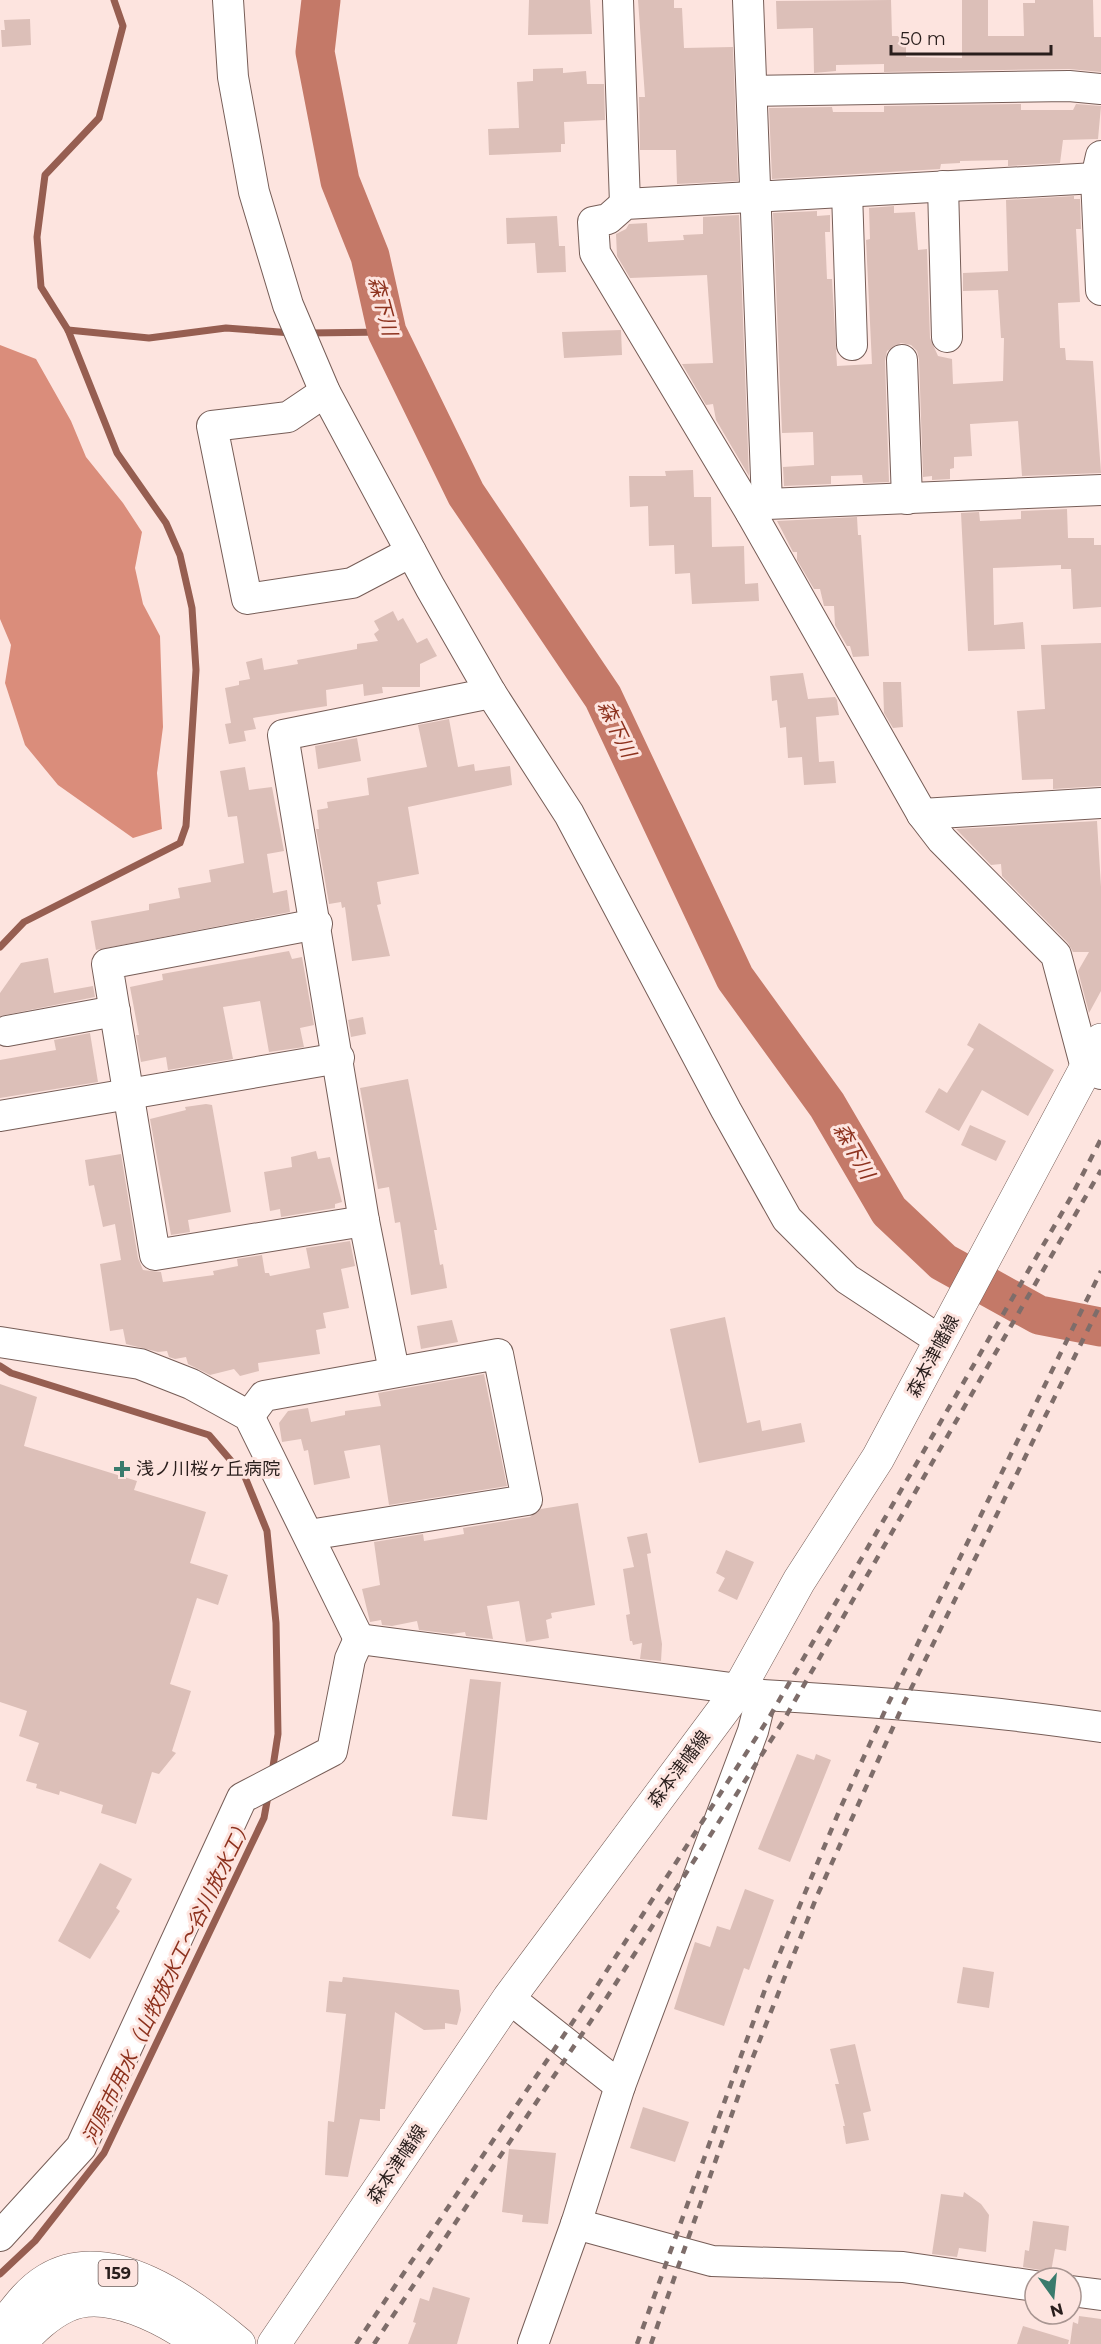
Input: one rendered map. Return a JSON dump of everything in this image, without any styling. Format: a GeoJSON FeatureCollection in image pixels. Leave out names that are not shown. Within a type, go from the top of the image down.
{"type":"FeatureCollection","features":[{"type":"Feature","properties":{"kind":"main road","name":"森本津幡線"},"geometry":{"type":"LineString","coordinates":[[274,2344],[509,1998],[750,1692],[799,1581],[878,1458],[1035,1164],[1094,1071],[1101,1040]]}},
{"type":"Feature","properties":{"kind":"main road","name":"159"},"geometry":{"type":"LineString","coordinates":[[0,2330],[25,2298],[46,2281],[63,2272],[86,2269],[136,2277],[158,2287],[202,2313],[239,2344]]}},
{"type":"Feature","properties":{"kind":"main road","name":"159"},"geometry":{"type":"LineString","coordinates":[[19,2344],[41,2321],[68,2305],[96,2300],[131,2305],[185,2333],[200,2344]]}},
{"type":"Feature","properties":{"kind":"street"},"geometry":{"type":"LineString","coordinates":[[228,0],[233,77],[254,192],[288,305],[325,392],[411,552],[491,693],[569,814],[787,1220],[847,1279],[941,1341]]}},
{"type":"Feature","properties":{"kind":"street"},"geometry":{"type":"LineString","coordinates":[[618,0],[625,204]]}},
{"type":"Feature","properties":{"kind":"street"},"geometry":{"type":"LineString","coordinates":[[748,0],[752,91],[759,509]]}},
{"type":"Feature","properties":{"kind":"street"},"geometry":{"type":"LineString","coordinates":[[752,91],[1069,86],[1101,89]]}},
{"type":"Feature","properties":{"kind":"street"},"geometry":{"type":"LineString","coordinates":[[1094,1071],[1056,955],[942,840],[922,814],[759,509],[596,253],[593,222],[608,219],[625,204],[943,186],[1098,167],[1101,290]]}},
{"type":"Feature","properties":{"kind":"street"},"geometry":{"type":"LineString","coordinates":[[943,186],[947,337]]}},
{"type":"Feature","properties":{"kind":"street"},"geometry":{"type":"LineString","coordinates":[[847,192],[852,345]]}},
{"type":"Feature","properties":{"kind":"street"},"geometry":{"type":"LineString","coordinates":[[902,360],[907,499]]}},
{"type":"Feature","properties":{"kind":"street"},"geometry":{"type":"LineString","coordinates":[[325,392],[288,417],[212,426],[247,599],[352,583],[411,552]]}},
{"type":"Feature","properties":{"kind":"street"},"geometry":{"type":"LineString","coordinates":[[759,509],[1101,490]]}},
{"type":"Feature","properties":{"kind":"street"},"geometry":{"type":"LineString","coordinates":[[394,1371],[364,1221],[339,1058],[284,735],[491,693]]}},
{"type":"Feature","properties":{"kind":"street"},"geometry":{"type":"LineString","coordinates":[[922,814],[1101,803]]}},
{"type":"Feature","properties":{"kind":"street"},"geometry":{"type":"LineString","coordinates":[[316,924],[107,964],[154,1255],[364,1221]]}},
{"type":"Feature","properties":{"kind":"street"},"geometry":{"type":"LineString","coordinates":[[8,1031],[115,1011]]}},
{"type":"Feature","properties":{"kind":"street"},"geometry":{"type":"LineString","coordinates":[[0,1116],[339,1058]]}},
{"type":"Feature","properties":{"kind":"street"},"geometry":{"type":"LineString","coordinates":[[0,1342],[140,1364],[191,1384],[249,1416],[359,1639],[350,1659],[332,1751],[242,1798],[81,2147],[0,2236]]}},
{"type":"Feature","properties":{"kind":"street"},"geometry":{"type":"LineString","coordinates":[[249,1416],[264,1396],[498,1354],[527,1500],[309,1535]]}},
{"type":"Feature","properties":{"kind":"street"},"geometry":{"type":"LineString","coordinates":[[359,1639],[750,1692],[999,1712],[1101,1727]]}},
{"type":"Feature","properties":{"kind":"street"},"geometry":{"type":"LineString","coordinates":[[533,2344],[576,2224],[620,2086],[753,1731],[750,1692]]}},
{"type":"Feature","properties":{"kind":"street"},"geometry":{"type":"LineString","coordinates":[[509,1998],[620,2086]]}},
{"type":"Feature","properties":{"kind":"street"},"geometry":{"type":"LineString","coordinates":[[576,2224],[712,2261],[903,2267],[1023,2284]]}},
{"type":"Feature","properties":{"kind":"street"},"geometry":{"type":"LineString","coordinates":[[1083,2293],[1101,2295]]}},
{"type":"Feature","properties":{"kind":"shaded area"},"geometry":{"type":"Polygon","coordinates":[[[0,345],[36,359],[71,421],[86,457],[123,503],[142,532],[135,568],[143,604],[160,636],[163,727],[157,773],[162,829],[133,838],[58,785],[25,745],[5,683],[11,645],[0,619],[0,345]]]}},
{"type":"Feature","properties":{"kind":"building"},"geometry":{"type":"Polygon","coordinates":[[[529,0],[590,0],[592,34],[528,35],[529,0]]]}},
{"type":"Feature","properties":{"kind":"building"},"geometry":{"type":"Polygon","coordinates":[[[638,0],[674,0],[674,8],[682,8],[684,48],[733,47],[738,181],[677,184],[676,150],[640,150],[639,97],[645,97],[638,0]]]}},
{"type":"Feature","properties":{"kind":"building"},"geometry":{"type":"Polygon","coordinates":[[[891,0],[892,36],[906,36],[906,57],[962,58],[962,0],[988,0],[988,36],[1024,36],[1023,3],[1035,3],[1035,0],[1093,0],[1094,37],[1101,37],[1101,72],[1069,69],[884,72],[884,64],[836,65],[836,71],[814,73],[813,28],[777,29],[776,1],[891,0]]]}},
{"type":"Feature","properties":{"kind":"building"},"geometry":{"type":"Polygon","coordinates":[[[30,19],[31,45],[2,47],[1,30],[5,30],[4,20],[30,19]]]}},
{"type":"Feature","properties":{"kind":"building"},"geometry":{"type":"Polygon","coordinates":[[[563,68],[563,73],[586,71],[587,84],[604,84],[605,120],[564,122],[565,144],[561,144],[561,152],[489,155],[488,129],[519,128],[517,82],[533,81],[533,69],[563,68]]]}},
{"type":"Feature","properties":{"kind":"building"},"geometry":{"type":"Polygon","coordinates":[[[1021,104],[1021,110],[1073,110],[1076,104],[1101,106],[1098,139],[1063,140],[1060,163],[1008,166],[1008,160],[960,161],[960,163],[941,164],[940,169],[772,179],[769,108],[832,107],[833,112],[884,112],[884,106],[1021,104]]]}},
{"type":"Feature","properties":{"kind":"building"},"geometry":{"type":"Polygon","coordinates":[[[1074,196],[1074,199],[1080,199],[1081,229],[1076,229],[1080,302],[1058,303],[1060,348],[1065,348],[1066,360],[1093,361],[1101,473],[1022,476],[1018,421],[970,424],[972,456],[954,457],[954,468],[950,469],[950,479],[932,480],[932,476],[923,477],[919,359],[917,351],[911,345],[901,343],[887,351],[885,361],[889,482],[863,483],[862,475],[831,476],[831,484],[784,486],[783,467],[814,465],[813,432],[782,433],[773,213],[817,211],[817,216],[830,215],[830,232],[825,232],[827,279],[832,279],[837,366],[872,364],[866,240],[870,239],[869,208],[894,206],[894,213],[915,212],[918,250],[927,249],[930,338],[938,356],[952,359],[953,384],[1003,381],[1004,338],[1001,338],[998,290],[963,291],[963,273],[1008,271],[1006,200],[1074,196]]]}},
{"type":"Feature","properties":{"kind":"building"},"geometry":{"type":"Polygon","coordinates":[[[739,215],[749,476],[716,420],[713,404],[706,405],[682,364],[713,363],[707,275],[630,278],[617,256],[616,234],[626,229],[629,224],[647,223],[648,242],[684,240],[683,235],[703,234],[703,217],[739,215]]]}},
{"type":"Feature","properties":{"kind":"building"},"geometry":{"type":"Polygon","coordinates":[[[557,216],[559,246],[565,246],[566,272],[537,273],[535,243],[507,244],[506,218],[557,216]]]}},
{"type":"Feature","properties":{"kind":"building"},"geometry":{"type":"Polygon","coordinates":[[[621,330],[622,355],[564,358],[562,332],[621,330]]]}},
{"type":"Feature","properties":{"kind":"building"},"geometry":{"type":"Polygon","coordinates":[[[693,470],[694,497],[711,497],[712,547],[744,546],[745,584],[758,583],[759,601],[692,604],[690,573],[675,574],[674,545],[649,546],[648,506],[630,507],[629,476],[666,476],[665,471],[693,470]]]}},
{"type":"Feature","properties":{"kind":"building"},"geometry":{"type":"Polygon","coordinates":[[[1067,509],[1068,538],[1094,538],[1094,545],[1101,545],[1101,607],[1073,609],[1071,569],[1061,569],[1061,565],[993,568],[994,625],[1023,622],[1025,649],[968,651],[961,513],[979,512],[980,521],[1021,519],[1021,511],[1067,509]]]}},
{"type":"Feature","properties":{"kind":"building"},"geometry":{"type":"Polygon","coordinates":[[[857,517],[858,535],[861,535],[869,656],[853,657],[850,646],[847,646],[835,625],[834,606],[824,606],[820,589],[814,589],[797,560],[797,552],[793,552],[777,521],[857,517]]]}},
{"type":"Feature","properties":{"kind":"building"},"geometry":{"type":"Polygon","coordinates":[[[393,611],[398,621],[403,618],[417,643],[427,638],[437,656],[420,664],[420,687],[382,687],[383,693],[364,696],[363,684],[326,690],[327,706],[253,718],[256,729],[244,731],[246,741],[229,744],[225,724],[231,723],[225,688],[239,685],[239,681],[250,679],[246,662],[262,658],[264,670],[298,664],[297,660],[357,649],[357,644],[378,641],[374,634],[379,630],[374,621],[393,611]]]}},
{"type":"Feature","properties":{"kind":"building"},"geometry":{"type":"Polygon","coordinates":[[[1101,643],[1101,786],[1053,789],[1053,779],[1022,780],[1017,711],[1045,709],[1041,645],[1101,643]]]}},
{"type":"Feature","properties":{"kind":"building"},"geometry":{"type":"Polygon","coordinates":[[[803,673],[808,699],[835,697],[837,700],[839,715],[816,717],[819,762],[834,761],[836,783],[804,785],[802,757],[788,758],[786,727],[780,728],[777,700],[772,701],[770,676],[803,673]]]}},
{"type":"Feature","properties":{"kind":"building"},"geometry":{"type":"Polygon","coordinates":[[[883,682],[901,682],[903,727],[893,728],[884,713],[883,682]]]}},
{"type":"Feature","properties":{"kind":"building"},"geometry":{"type":"Polygon","coordinates":[[[449,719],[458,767],[474,764],[475,771],[510,766],[512,785],[408,807],[419,874],[377,882],[381,904],[377,905],[390,956],[352,961],[345,907],[342,908],[341,902],[329,904],[316,829],[319,829],[317,810],[328,808],[327,802],[369,795],[367,778],[427,767],[418,725],[449,719]]]}},
{"type":"Feature","properties":{"kind":"building"},"geometry":{"type":"Polygon","coordinates":[[[357,738],[361,761],[318,769],[315,746],[357,738]]]}},
{"type":"Feature","properties":{"kind":"building"},"geometry":{"type":"Polygon","coordinates":[[[245,767],[249,790],[272,787],[284,851],[267,854],[273,893],[287,890],[290,912],[96,950],[91,921],[149,910],[149,904],[180,898],[178,888],[211,882],[209,870],[244,863],[237,816],[228,817],[220,771],[245,767]]]}},
{"type":"Feature","properties":{"kind":"building"},"geometry":{"type":"Polygon","coordinates":[[[1097,821],[1101,887],[1101,991],[1089,1013],[1078,971],[1089,952],[1073,952],[1068,943],[1002,876],[1001,864],[991,865],[956,829],[1097,821]]]}},
{"type":"Feature","properties":{"kind":"building"},"geometry":{"type":"Polygon","coordinates":[[[289,951],[292,959],[302,957],[314,1025],[300,1028],[304,1047],[269,1052],[260,1001],[223,1007],[233,1059],[168,1070],[166,1057],[141,1062],[136,1035],[139,1035],[130,987],[163,980],[162,974],[289,951]]]}},
{"type":"Feature","properties":{"kind":"building"},"geometry":{"type":"Polygon","coordinates":[[[48,958],[54,993],[93,986],[95,997],[0,1016],[0,993],[21,963],[48,958]]]}},
{"type":"Feature","properties":{"kind":"building"},"geometry":{"type":"Polygon","coordinates":[[[363,1017],[366,1034],[351,1037],[348,1020],[363,1017]]]}},
{"type":"Feature","properties":{"kind":"building"},"geometry":{"type":"Polygon","coordinates":[[[979,1023],[1054,1070],[1028,1116],[982,1090],[959,1131],[925,1112],[939,1088],[947,1093],[974,1049],[967,1045],[979,1023]]]}},
{"type":"Feature","properties":{"kind":"building"},"geometry":{"type":"Polygon","coordinates":[[[90,1033],[98,1082],[0,1098],[0,1060],[56,1050],[54,1040],[90,1033]]]}},
{"type":"Feature","properties":{"kind":"building"},"geometry":{"type":"Polygon","coordinates":[[[408,1079],[437,1230],[434,1230],[440,1265],[443,1264],[447,1288],[411,1295],[400,1222],[395,1223],[389,1187],[378,1189],[360,1088],[408,1079]]]}},
{"type":"Feature","properties":{"kind":"building"},"geometry":{"type":"Polygon","coordinates":[[[212,1105],[231,1212],[188,1220],[190,1232],[171,1235],[150,1119],[186,1110],[185,1107],[212,1105]]]}},
{"type":"Feature","properties":{"kind":"building"},"geometry":{"type":"Polygon","coordinates":[[[970,1125],[1006,1141],[996,1161],[961,1145],[970,1125]]]}},
{"type":"Feature","properties":{"kind":"building"},"geometry":{"type":"Polygon","coordinates":[[[316,1151],[318,1159],[330,1157],[342,1202],[335,1204],[335,1208],[281,1217],[280,1209],[270,1211],[264,1172],[292,1167],[291,1157],[316,1151]]]}},
{"type":"Feature","properties":{"kind":"building"},"geometry":{"type":"Polygon","coordinates":[[[121,1154],[138,1258],[143,1270],[161,1272],[163,1282],[214,1275],[213,1271],[238,1266],[237,1259],[262,1255],[265,1273],[269,1273],[270,1276],[310,1268],[306,1248],[350,1241],[355,1266],[341,1269],[349,1308],[323,1313],[326,1328],[316,1330],[320,1354],[258,1363],[259,1371],[240,1376],[234,1369],[210,1375],[188,1364],[186,1357],[175,1359],[169,1357],[167,1351],[158,1352],[126,1344],[123,1329],[110,1331],[100,1264],[121,1260],[115,1224],[103,1227],[94,1185],[89,1186],[85,1160],[121,1154]]]}},
{"type":"Feature","properties":{"kind":"building"},"geometry":{"type":"Polygon","coordinates":[[[725,1317],[747,1423],[760,1420],[762,1431],[801,1423],[805,1442],[699,1463],[670,1329],[725,1317]]]}},
{"type":"Feature","properties":{"kind":"building"},"geometry":{"type":"Polygon","coordinates":[[[452,1320],[458,1342],[421,1349],[417,1326],[452,1320]]]}},
{"type":"Feature","properties":{"kind":"building"},"geometry":{"type":"Polygon","coordinates":[[[484,1374],[507,1486],[389,1505],[380,1445],[344,1451],[350,1478],[314,1485],[308,1450],[304,1451],[301,1439],[282,1442],[279,1423],[288,1411],[308,1408],[311,1422],[345,1415],[345,1411],[381,1406],[378,1393],[484,1374]]]}},
{"type":"Feature","properties":{"kind":"building"},"geometry":{"type":"Polygon","coordinates":[[[0,1384],[37,1397],[24,1446],[137,1481],[134,1490],[206,1512],[190,1563],[228,1575],[218,1605],[197,1598],[170,1684],[191,1691],[172,1751],[176,1753],[159,1774],[152,1772],[136,1824],[101,1813],[103,1805],[60,1791],[59,1795],[36,1788],[37,1784],[26,1781],[39,1743],[19,1736],[27,1711],[0,1702],[0,1384]]]}},
{"type":"Feature","properties":{"kind":"building"},"geometry":{"type":"Polygon","coordinates":[[[578,1503],[595,1605],[551,1613],[552,1618],[546,1620],[549,1638],[526,1642],[519,1601],[487,1606],[493,1639],[466,1636],[465,1632],[452,1634],[419,1630],[417,1621],[392,1626],[382,1625],[381,1620],[370,1622],[362,1589],[380,1585],[374,1542],[423,1534],[424,1541],[464,1534],[463,1528],[530,1517],[541,1509],[578,1503]]]}},
{"type":"Feature","properties":{"kind":"building"},"geometry":{"type":"Polygon","coordinates":[[[647,1533],[651,1553],[647,1554],[662,1644],[661,1661],[640,1659],[642,1643],[633,1645],[630,1641],[626,1615],[630,1614],[623,1569],[634,1567],[627,1537],[647,1533]]]}},
{"type":"Feature","properties":{"kind":"building"},"geometry":{"type":"Polygon","coordinates":[[[726,1550],[754,1562],[737,1600],[718,1591],[725,1578],[716,1573],[726,1550]]]}},
{"type":"Feature","properties":{"kind":"building"},"geometry":{"type":"Polygon","coordinates":[[[470,1679],[501,1682],[487,1820],[452,1816],[470,1679]]]}},
{"type":"Feature","properties":{"kind":"building"},"geometry":{"type":"Polygon","coordinates":[[[797,1754],[814,1760],[816,1754],[831,1760],[790,1862],[758,1849],[797,1754]]]}},
{"type":"Feature","properties":{"kind":"building"},"geometry":{"type":"Polygon","coordinates":[[[100,1863],[132,1879],[116,1908],[120,1911],[90,1959],[58,1941],[100,1863]]]}},
{"type":"Feature","properties":{"kind":"building"},"geometry":{"type":"Polygon","coordinates":[[[745,1889],[774,1900],[749,1970],[744,1968],[724,2026],[674,2009],[695,1942],[710,1947],[717,1926],[730,1930],[745,1889]]]}},
{"type":"Feature","properties":{"kind":"building"},"geometry":{"type":"Polygon","coordinates":[[[963,1967],[994,1972],[989,2008],[957,2003],[963,1967]]]}},
{"type":"Feature","properties":{"kind":"building"},"geometry":{"type":"Polygon","coordinates":[[[343,1977],[459,1990],[461,2010],[457,2025],[445,2023],[445,2029],[424,2030],[395,2012],[385,2109],[380,2109],[380,2121],[360,2119],[348,2177],[325,2175],[328,2121],[334,2122],[346,2014],[326,2012],[329,1981],[342,1982],[343,1977]]]}},
{"type":"Feature","properties":{"kind":"building"},"geometry":{"type":"Polygon","coordinates":[[[855,2044],[871,2111],[863,2113],[869,2140],[846,2144],[843,2126],[845,2126],[835,2084],[839,2084],[830,2049],[855,2044]]]}},
{"type":"Feature","properties":{"kind":"building"},"geometry":{"type":"Polygon","coordinates":[[[643,2107],[689,2122],[675,2162],[630,2148],[643,2107]]]}},
{"type":"Feature","properties":{"kind":"building"},"geometry":{"type":"Polygon","coordinates":[[[509,2149],[556,2153],[548,2224],[522,2222],[523,2215],[502,2212],[509,2149]]]}},
{"type":"Feature","properties":{"kind":"building"},"geometry":{"type":"Polygon","coordinates":[[[964,2192],[981,2204],[989,2215],[986,2252],[959,2248],[957,2257],[932,2254],[941,2194],[963,2197],[964,2192]]]}},
{"type":"Feature","properties":{"kind":"building"},"geometry":{"type":"Polygon","coordinates":[[[1033,2221],[1069,2226],[1066,2251],[1055,2249],[1052,2266],[1023,2266],[1025,2250],[1029,2251],[1033,2221]]]}},
{"type":"Feature","properties":{"kind":"building"},"geometry":{"type":"Polygon","coordinates":[[[433,2287],[470,2298],[457,2344],[408,2344],[416,2323],[413,2322],[420,2298],[429,2301],[433,2287]]]}},
{"type":"Feature","properties":{"kind":"building"},"geometry":{"type":"Polygon","coordinates":[[[1083,2317],[1101,2319],[1101,2344],[1070,2344],[1072,2326],[1083,2326],[1083,2317]]]}},
{"type":"Feature","properties":{"kind":"building"},"geometry":{"type":"Polygon","coordinates":[[[1023,2326],[1069,2340],[1068,2344],[1017,2344],[1023,2326]]]}},
{"type":"Feature","properties":{"kind":"waterway","name":"河原市用水（山牧放水工～谷川放水工）"},"geometry":{"type":"LineString","coordinates":[[0,947],[24,922],[180,843],[186,826],[196,670],[192,608],[180,555],[166,523],[117,453],[68,330],[41,287],[37,237],[45,175],[99,118],[123,26],[114,0]]}},
{"type":"Feature","properties":{"kind":"waterway","name":"森下川"},"geometry":{"type":"LineString","coordinates":[[321,0],[315,52],[340,181],[370,256],[387,332],[466,494],[603,697],[735,978],[827,1105],[889,1211],[943,1262],[1039,1315],[1101,1327]]}},
{"type":"Feature","properties":{"kind":"waterway"},"geometry":{"type":"LineString","coordinates":[[68,330],[149,338],[226,328],[292,333]]}},
{"type":"Feature","properties":{"kind":"waterway"},"geometry":{"type":"LineString","coordinates":[[309,333],[387,332]]}},
{"type":"Feature","properties":{"kind":"waterway","name":"河原市用水（山牧放水工～谷川放水工）"},"geometry":{"type":"LineString","coordinates":[[0,1366],[11,1373],[209,1435],[245,1477],[267,1531],[276,1623],[278,1734],[272,1773]]}},
{"type":"Feature","properties":{"kind":"waterway","name":"河原市用水（山牧放水工～谷川放水工）"},"geometry":{"type":"LineString","coordinates":[[0,2274],[35,2241],[104,2153],[264,1818],[268,1796]]}},
{"type":"Feature","properties":{"kind":"railway"},"geometry":{"type":"LineString","coordinates":[[356,2344],[595,1989],[770,1716],[1070,1199],[1101,1139]]}},
{"type":"Feature","properties":{"kind":"railway"},"geometry":{"type":"LineString","coordinates":[[374,2344],[607,1997],[782,1723],[1101,1170]]}},
{"type":"Feature","properties":{"kind":"railway"},"geometry":{"type":"LineString","coordinates":[[637,2344],[767,1984],[840,1809],[889,1702],[1101,1271]]}},
{"type":"Feature","properties":{"kind":"railway"},"geometry":{"type":"LineString","coordinates":[[651,2344],[745,2077],[817,1896],[904,1703],[1101,1303]]}},
{"type":"Feature","properties":{"kind":"place","name":"浅ノ川桜ヶ丘病院"},"geometry":{"type":"Point","coordinates":[122,1469]}}]}
